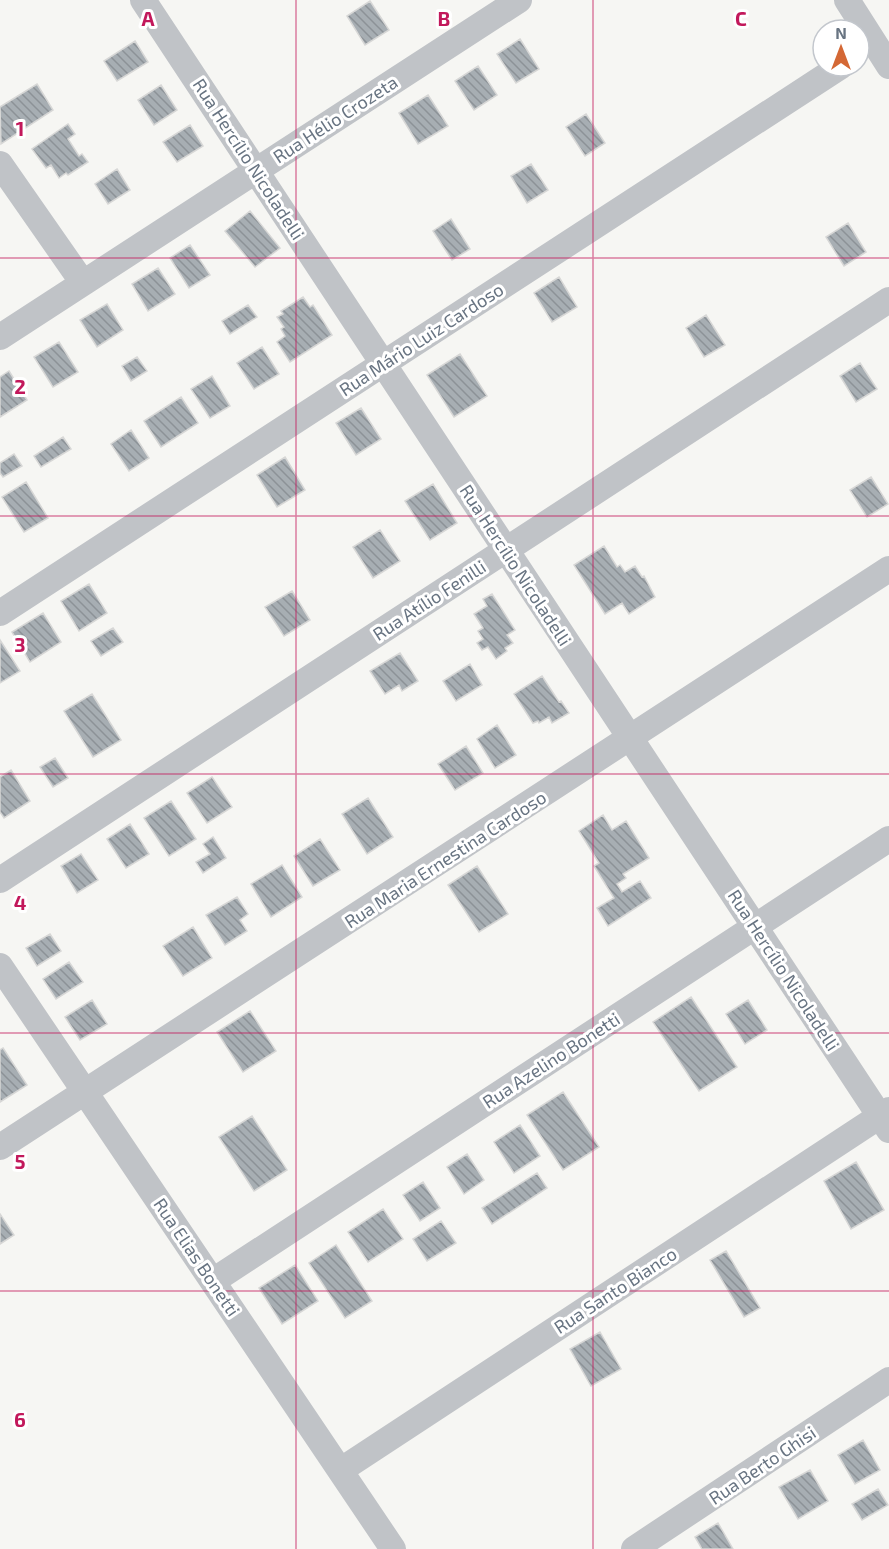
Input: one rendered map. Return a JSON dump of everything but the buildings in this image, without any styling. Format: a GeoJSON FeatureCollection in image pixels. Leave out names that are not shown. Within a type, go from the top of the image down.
{"type":"FeatureCollection","features":[{"type":"Feature","properties":{"kind":"street","name":"Rua Hercílio Nicoladelli"},"geometry":{"type":"LineString","coordinates":[[143,0],[755,927],[886,1118]]}},
{"type":"Feature","properties":{"kind":"street","name":"Rua Hélio Crozeta"},"geometry":{"type":"LineString","coordinates":[[0,337],[519,0]]}},
{"type":"Feature","properties":{"kind":"street"},"geometry":{"type":"LineString","coordinates":[[847,0],[854,18]]}},
{"type":"Feature","properties":{"kind":"street"},"geometry":{"type":"LineString","coordinates":[[871,52],[889,66]]}},
{"type":"Feature","properties":{"kind":"street","name":"Rua Mário Luiz Cardoso"},"geometry":{"type":"LineString","coordinates":[[0,613],[823,78]]}},
{"type":"Feature","properties":{"kind":"street"},"geometry":{"type":"LineString","coordinates":[[0,164],[83,283]]}},
{"type":"Feature","properties":{"kind":"street","name":"Rua Atílio Fenilli"},"geometry":{"type":"LineString","coordinates":[[0,880],[889,300]]}},
{"type":"Feature","properties":{"kind":"street","name":"Rua Maria Ernestina Cardoso"},"geometry":{"type":"LineString","coordinates":[[0,1147],[889,569]]}},
{"type":"Feature","properties":{"kind":"street","name":"Rua Azelino Bonetti"},"geometry":{"type":"LineString","coordinates":[[213,1281],[889,839]]}},
{"type":"Feature","properties":{"kind":"street","name":"Rua Elias Bonetti"},"geometry":{"type":"LineString","coordinates":[[0,966],[393,1549]]}},
{"type":"Feature","properties":{"kind":"street","name":"Rua Santo Bianco"},"geometry":{"type":"LineString","coordinates":[[341,1470],[886,1118]]}},
{"type":"Feature","properties":{"kind":"street","name":"Rua Berto Ghisi"},"geometry":{"type":"LineString","coordinates":[[634,1549],[889,1380]]}}]}
